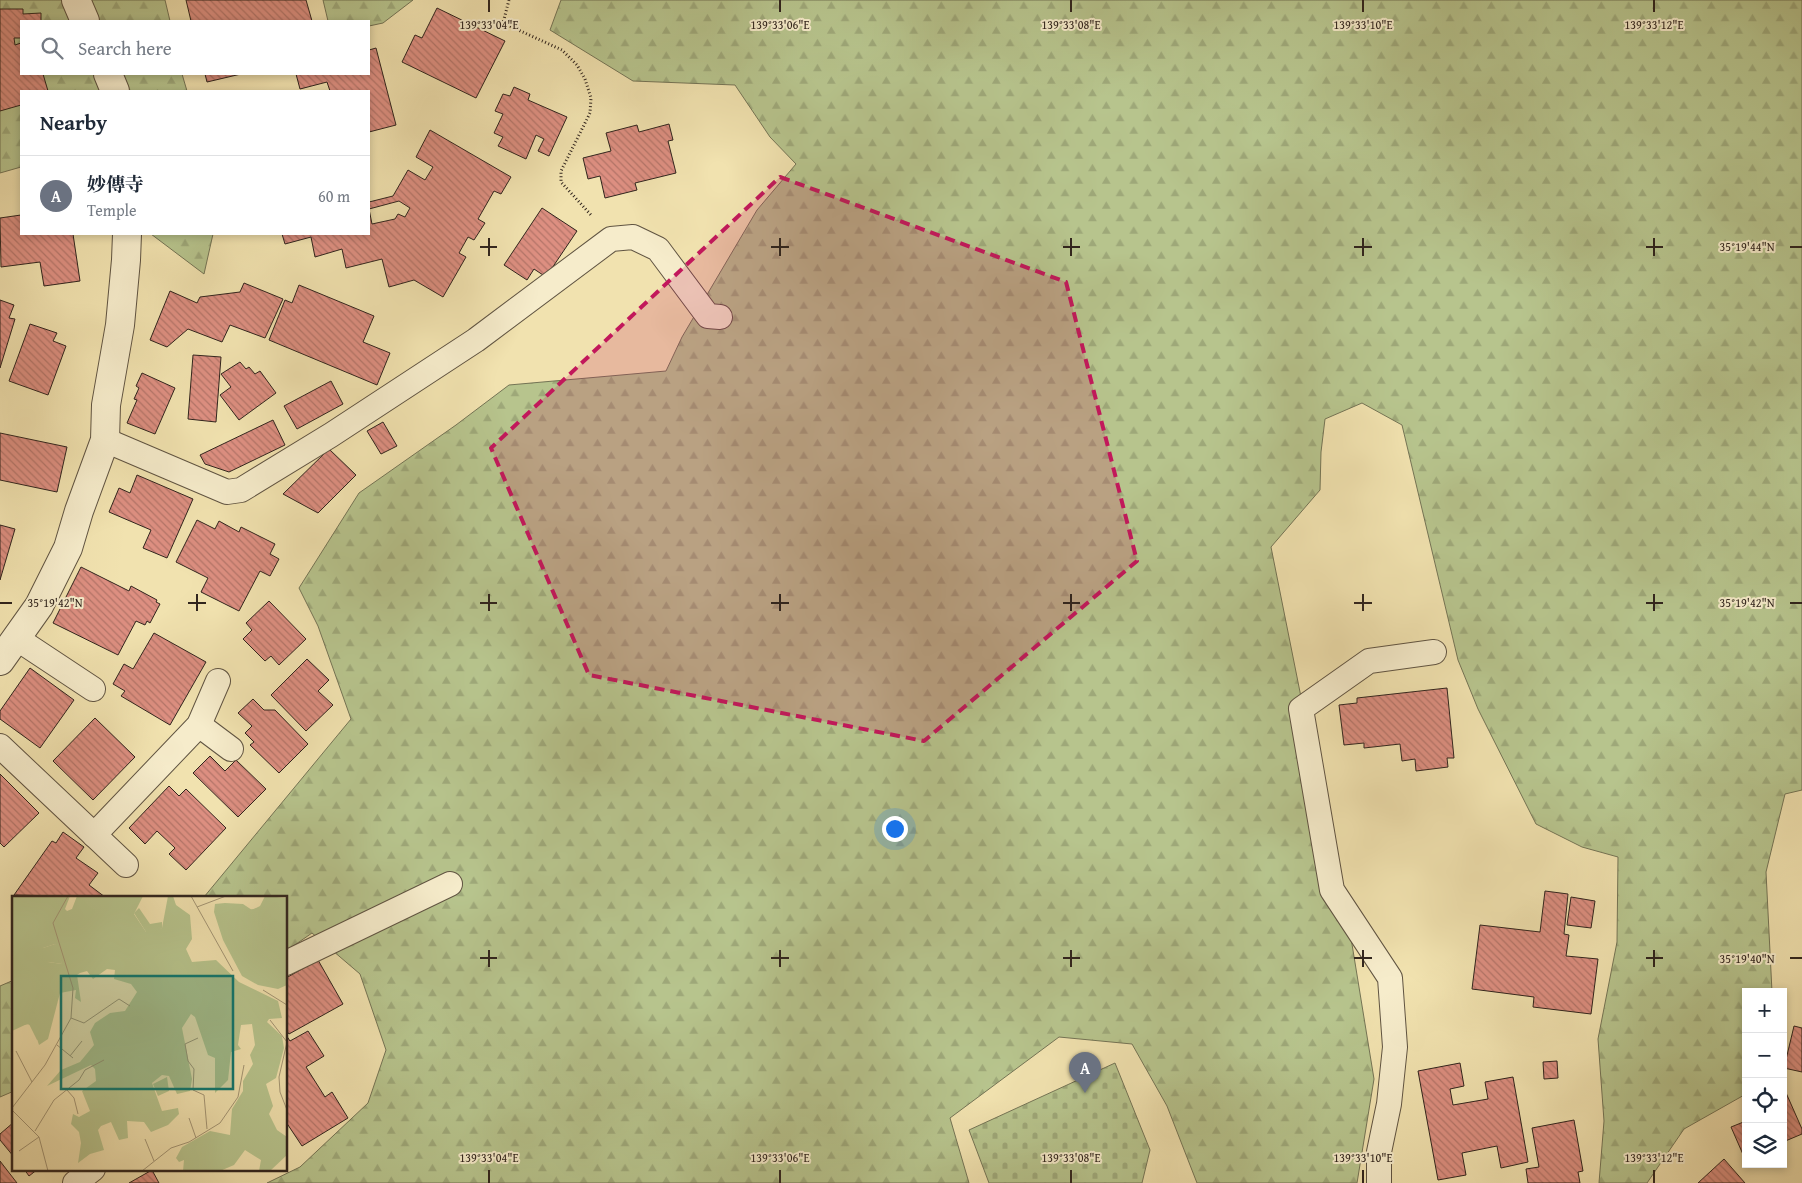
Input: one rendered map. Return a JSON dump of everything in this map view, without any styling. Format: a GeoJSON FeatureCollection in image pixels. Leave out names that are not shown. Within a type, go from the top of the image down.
{"type":"FeatureCollection","features":[{"type":"Feature","properties":{"kind":"street"},"geometry":{"type":"LineString","coordinates":[[76,0],[85,20]]}},
{"type":"Feature","properties":{"kind":"street"},"geometry":{"type":"LineString","coordinates":[[108,75],[115,90]]}},
{"type":"Feature","properties":{"kind":"street"},"geometry":{"type":"LineString","coordinates":[[0,661],[39,606],[68,548],[79,511],[105,440],[106,405],[121,316],[127,235]]}},
{"type":"Feature","properties":{"kind":"lane"},"geometry":{"type":"LineString","coordinates":[[105,440],[227,492],[241,490],[330,435],[476,340],[611,239],[633,237],[658,249],[708,316],[720,317]]}},
{"type":"Feature","properties":{"kind":"lane"},"geometry":{"type":"LineString","coordinates":[[16,638],[93,689]]}},
{"type":"Feature","properties":{"kind":"lane"},"geometry":{"type":"LineString","coordinates":[[1379,1183],[1379,1152],[1389,1104],[1395,1047],[1390,978],[1332,890],[1301,708],[1369,661],[1434,652]]}},
{"type":"Feature","properties":{"kind":"lane"},"geometry":{"type":"LineString","coordinates":[[94,835],[199,724],[218,681]]}},
{"type":"Feature","properties":{"kind":"lane"},"geometry":{"type":"LineString","coordinates":[[199,724],[231,750]]}},
{"type":"Feature","properties":{"kind":"lane"},"geometry":{"type":"LineString","coordinates":[[0,746],[126,865]]}},
{"type":"Feature","properties":{"kind":"lane"},"geometry":{"type":"LineString","coordinates":[[288,962],[450,884]]}},
{"type":"Feature","properties":{"kind":"lane"},"geometry":{"type":"LineString","coordinates":[[75,1183],[91,1170]]}},
{"type":"Feature","properties":{"kind":"path"},"geometry":{"type":"LineString","coordinates":[[509,0],[503,23],[562,50],[577,65],[585,78],[591,98],[590,113],[561,171],[561,182],[611,239]]}},
{"type":"Feature","properties":{"kind":"highlighted area"},"geometry":{"type":"Polygon","coordinates":[[[780,177],[1066,282],[1137,561],[924,741],[589,675],[491,448],[780,177]]]}},
{"type":"Feature","properties":{"kind":"green space"},"geometry":{"type":"Polygon","coordinates":[[[0,0],[165,0],[170,20],[20,20],[20,75],[182,75],[187,90],[20,90],[20,167],[0,173],[0,0]]]}},
{"type":"Feature","properties":{"kind":"green space"},"geometry":{"type":"Polygon","coordinates":[[[323,0],[413,0],[383,23],[370,26],[370,20],[328,20],[323,0]]]}},
{"type":"Feature","properties":{"kind":"green space"},"geometry":{"type":"Polygon","coordinates":[[[561,0],[1802,0],[1802,790],[1785,794],[1766,872],[1772,988],[1742,988],[1742,1096],[1684,1129],[1647,1183],[1599,1183],[1604,1121],[1598,1039],[1617,942],[1618,857],[1582,847],[1536,824],[1478,709],[1458,660],[1402,425],[1362,403],[1325,419],[1321,452],[1320,490],[1271,547],[1306,722],[1342,883],[1374,1079],[1357,1183],[1197,1183],[1167,1106],[1132,1044],[1059,1037],[950,1118],[969,1183],[267,1183],[300,1167],[368,1103],[386,1050],[360,974],[312,933],[288,950],[288,896],[205,896],[351,719],[318,626],[299,588],[359,493],[509,385],[666,371],[682,337],[757,210],[796,164],[770,137],[735,85],[633,81],[550,30],[561,0]]]}},
{"type":"Feature","properties":{"kind":"green space"},"geometry":{"type":"Polygon","coordinates":[[[152,235],[213,235],[204,274],[152,235]]]}},
{"type":"Feature","properties":{"kind":"green space"},"geometry":{"type":"Polygon","coordinates":[[[12,981],[12,1092],[0,1097],[0,986],[12,981]]]}},
{"type":"Feature","properties":{"kind":"green space"},"geometry":{"type":"Polygon","coordinates":[[[1115,1063],[1150,1150],[1142,1183],[989,1183],[969,1130],[1115,1063]]]}},
{"type":"Feature","properties":{"kind":"building"},"geometry":{"type":"Polygon","coordinates":[[[186,0],[306,0],[312,20],[191,20],[186,0]]]}},
{"type":"Feature","properties":{"kind":"building"},"geometry":{"type":"Polygon","coordinates":[[[437,8],[505,41],[476,98],[402,62],[415,35],[422,38],[437,8]]]}},
{"type":"Feature","properties":{"kind":"building"},"geometry":{"type":"Polygon","coordinates":[[[0,9],[23,9],[23,14],[41,13],[41,20],[20,20],[20,38],[14,38],[15,45],[20,43],[20,75],[43,75],[48,90],[20,90],[20,105],[0,111],[0,9]]]}},
{"type":"Feature","properties":{"kind":"building"},"geometry":{"type":"Polygon","coordinates":[[[376,48],[396,125],[370,132],[370,90],[330,90],[327,82],[300,89],[296,75],[370,75],[370,50],[376,48]]]}},
{"type":"Feature","properties":{"kind":"building"},"geometry":{"type":"Polygon","coordinates":[[[205,75],[237,75],[207,82],[205,75]]]}},
{"type":"Feature","properties":{"kind":"building"},"geometry":{"type":"Polygon","coordinates":[[[514,87],[530,94],[528,100],[567,117],[549,156],[538,151],[544,139],[536,135],[526,159],[498,146],[503,137],[494,133],[503,114],[495,111],[503,94],[510,96],[514,87]]]}},
{"type":"Feature","properties":{"kind":"building"},"geometry":{"type":"Polygon","coordinates":[[[669,124],[673,140],[668,141],[676,173],[635,183],[637,190],[605,198],[600,176],[588,179],[583,158],[611,151],[606,133],[637,125],[639,132],[669,124]]]}},
{"type":"Feature","properties":{"kind":"building"},"geometry":{"type":"Polygon","coordinates":[[[430,130],[511,177],[501,194],[494,191],[478,219],[485,223],[474,240],[468,237],[459,253],[466,257],[443,297],[414,280],[389,287],[382,259],[346,268],[342,249],[315,257],[311,237],[285,244],[282,235],[370,235],[370,214],[372,224],[395,219],[398,214],[405,217],[410,208],[399,201],[370,209],[370,202],[393,196],[408,170],[425,180],[433,167],[416,157],[430,130]]]}},
{"type":"Feature","properties":{"kind":"building"},"geometry":{"type":"Polygon","coordinates":[[[542,208],[577,231],[546,277],[534,269],[527,280],[504,265],[542,208]]]}},
{"type":"Feature","properties":{"kind":"building"},"geometry":{"type":"Polygon","coordinates":[[[20,215],[20,235],[73,235],[80,281],[44,286],[40,262],[1,267],[0,218],[20,215]]]}},
{"type":"Feature","properties":{"kind":"building"},"geometry":{"type":"Polygon","coordinates":[[[244,283],[283,299],[265,338],[230,325],[222,342],[188,329],[167,347],[150,340],[170,291],[197,303],[200,297],[240,292],[244,283]]]}},
{"type":"Feature","properties":{"kind":"building"},"geometry":{"type":"Polygon","coordinates":[[[299,285],[374,316],[363,342],[390,353],[377,385],[269,340],[285,300],[292,303],[299,285]]]}},
{"type":"Feature","properties":{"kind":"building"},"geometry":{"type":"Polygon","coordinates":[[[0,300],[14,305],[9,318],[15,319],[0,368],[0,300]]]}},
{"type":"Feature","properties":{"kind":"building"},"geometry":{"type":"Polygon","coordinates":[[[30,324],[57,333],[53,341],[66,346],[48,395],[9,381],[30,324]]]}},
{"type":"Feature","properties":{"kind":"building"},"geometry":{"type":"Polygon","coordinates":[[[193,355],[221,357],[216,422],[188,419],[193,355]]]}},
{"type":"Feature","properties":{"kind":"building"},"geometry":{"type":"Polygon","coordinates":[[[240,362],[246,369],[249,367],[255,374],[260,371],[276,393],[239,420],[220,395],[231,387],[221,374],[240,362]]]}},
{"type":"Feature","properties":{"kind":"building"},"geometry":{"type":"Polygon","coordinates":[[[142,373],[175,388],[155,434],[127,423],[137,400],[134,399],[139,388],[136,386],[142,373]]]}},
{"type":"Feature","properties":{"kind":"building"},"geometry":{"type":"Polygon","coordinates":[[[331,381],[343,404],[297,429],[284,406],[331,381]]]}},
{"type":"Feature","properties":{"kind":"building"},"geometry":{"type":"Polygon","coordinates":[[[273,420],[285,445],[229,472],[205,464],[200,455],[273,420]]]}},
{"type":"Feature","properties":{"kind":"building"},"geometry":{"type":"Polygon","coordinates":[[[383,422],[397,446],[381,454],[367,431],[383,422]]]}},
{"type":"Feature","properties":{"kind":"building"},"geometry":{"type":"Polygon","coordinates":[[[0,433],[67,447],[57,492],[0,480],[0,433]]]}},
{"type":"Feature","properties":{"kind":"building"},"geometry":{"type":"Polygon","coordinates":[[[329,449],[356,475],[318,513],[283,494],[329,449]]]}},
{"type":"Feature","properties":{"kind":"building"},"geometry":{"type":"Polygon","coordinates":[[[137,475],[193,499],[167,558],[143,548],[151,530],[109,512],[119,488],[130,493],[137,475]]]}},
{"type":"Feature","properties":{"kind":"building"},"geometry":{"type":"Polygon","coordinates":[[[197,520],[215,529],[219,521],[239,532],[241,527],[275,544],[270,554],[279,559],[270,576],[260,571],[239,611],[201,592],[208,578],[176,562],[197,520]]]}},
{"type":"Feature","properties":{"kind":"building"},"geometry":{"type":"Polygon","coordinates":[[[0,525],[15,529],[0,580],[0,525]]]}},
{"type":"Feature","properties":{"kind":"building"},"geometry":{"type":"Polygon","coordinates":[[[81,567],[129,591],[131,586],[157,600],[156,602],[160,604],[150,623],[147,621],[145,625],[136,621],[118,655],[53,623],[81,567]]]}},
{"type":"Feature","properties":{"kind":"building"},"geometry":{"type":"Polygon","coordinates":[[[269,601],[306,639],[279,665],[271,656],[265,661],[243,639],[252,630],[246,623],[269,601]]]}},
{"type":"Feature","properties":{"kind":"building"},"geometry":{"type":"Polygon","coordinates":[[[154,633],[206,662],[170,725],[121,696],[125,691],[113,684],[124,664],[133,669],[154,633]]]}},
{"type":"Feature","properties":{"kind":"building"},"geometry":{"type":"Polygon","coordinates":[[[307,659],[329,680],[318,691],[333,705],[306,731],[271,695],[307,659]]]}},
{"type":"Feature","properties":{"kind":"building"},"geometry":{"type":"Polygon","coordinates":[[[30,668],[74,700],[40,748],[0,719],[0,711],[30,668]]]}},
{"type":"Feature","properties":{"kind":"building"},"geometry":{"type":"Polygon","coordinates":[[[1447,688],[1454,758],[1447,758],[1448,767],[1416,771],[1415,759],[1402,761],[1400,744],[1364,748],[1364,743],[1344,745],[1339,705],[1357,703],[1357,698],[1447,688]]]}},
{"type":"Feature","properties":{"kind":"building"},"geometry":{"type":"Polygon","coordinates":[[[253,699],[264,710],[275,710],[308,744],[279,773],[250,745],[254,742],[245,733],[252,726],[238,713],[253,699]]]}},
{"type":"Feature","properties":{"kind":"building"},"geometry":{"type":"Polygon","coordinates":[[[95,718],[135,757],[93,800],[53,761],[95,718]]]}},
{"type":"Feature","properties":{"kind":"building"},"geometry":{"type":"Polygon","coordinates":[[[210,756],[225,771],[236,760],[266,789],[238,817],[193,773],[210,756]]]}},
{"type":"Feature","properties":{"kind":"building"},"geometry":{"type":"Polygon","coordinates":[[[0,774],[39,813],[4,847],[0,843],[0,774]]]}},
{"type":"Feature","properties":{"kind":"building"},"geometry":{"type":"Polygon","coordinates":[[[169,786],[179,796],[186,789],[226,828],[186,870],[169,854],[175,848],[157,831],[145,844],[129,828],[169,786]]]}},
{"type":"Feature","properties":{"kind":"building"},"geometry":{"type":"Polygon","coordinates":[[[63,832],[84,847],[76,858],[98,873],[89,885],[104,896],[14,895],[52,841],[56,843],[63,832]]]}},
{"type":"Feature","properties":{"kind":"building"},"geometry":{"type":"Polygon","coordinates":[[[1545,891],[1568,894],[1564,934],[1569,935],[1566,956],[1598,959],[1591,1014],[1533,1007],[1534,997],[1472,989],[1480,925],[1540,932],[1545,891]]]}},
{"type":"Feature","properties":{"kind":"building"},"geometry":{"type":"Polygon","coordinates":[[[1571,897],[1595,901],[1591,928],[1567,925],[1571,897]]]}},
{"type":"Feature","properties":{"kind":"building"},"geometry":{"type":"Polygon","coordinates":[[[318,960],[343,1004],[289,1034],[288,977],[318,960]]]}},
{"type":"Feature","properties":{"kind":"building"},"geometry":{"type":"Polygon","coordinates":[[[1794,1026],[1802,1028],[1802,1072],[1787,1069],[1787,1055],[1794,1026]]]}},
{"type":"Feature","properties":{"kind":"building"},"geometry":{"type":"Polygon","coordinates":[[[308,1031],[324,1056],[306,1067],[325,1097],[332,1092],[348,1118],[302,1146],[288,1125],[288,1038],[290,1041],[308,1031]]]}},
{"type":"Feature","properties":{"kind":"building"},"geometry":{"type":"Polygon","coordinates":[[[1557,1061],[1558,1078],[1544,1079],[1543,1062],[1557,1061]]]}},
{"type":"Feature","properties":{"kind":"building"},"geometry":{"type":"Polygon","coordinates":[[[1460,1063],[1464,1086],[1450,1089],[1453,1105],[1488,1099],[1485,1082],[1513,1077],[1528,1162],[1501,1168],[1497,1146],[1462,1153],[1466,1175],[1438,1180],[1418,1071],[1460,1063]]]}},
{"type":"Feature","properties":{"kind":"building"},"geometry":{"type":"Polygon","coordinates":[[[1787,1095],[1802,1129],[1802,1134],[1787,1140],[1787,1095]]]}},
{"type":"Feature","properties":{"kind":"building"},"geometry":{"type":"Polygon","coordinates":[[[1574,1120],[1583,1171],[1578,1172],[1580,1183],[1528,1183],[1526,1169],[1539,1167],[1532,1128],[1574,1120]]]}},
{"type":"Feature","properties":{"kind":"building"},"geometry":{"type":"Polygon","coordinates":[[[1742,1123],[1742,1152],[1731,1127],[1742,1123]]]}},
{"type":"Feature","properties":{"kind":"building"},"geometry":{"type":"Polygon","coordinates":[[[12,1124],[12,1155],[0,1140],[0,1134],[12,1124]]]}},
{"type":"Feature","properties":{"kind":"building"},"geometry":{"type":"Polygon","coordinates":[[[1724,1159],[1745,1183],[1698,1183],[1724,1159]]]}},
{"type":"Feature","properties":{"kind":"building"},"geometry":{"type":"Polygon","coordinates":[[[0,1161],[17,1183],[0,1183],[0,1161]]]}},
{"type":"Feature","properties":{"kind":"building"},"geometry":{"type":"Polygon","coordinates":[[[25,1170],[37,1170],[29,1176],[25,1170]]]}},
{"type":"Feature","properties":{"kind":"building"},"geometry":{"type":"Polygon","coordinates":[[[152,1170],[159,1183],[129,1183],[152,1170]]]}},
{"type":"Feature","properties":{"kind":"place","name":"妙傳寺"},"geometry":{"type":"Point","coordinates":[1085,1093]}}]}
